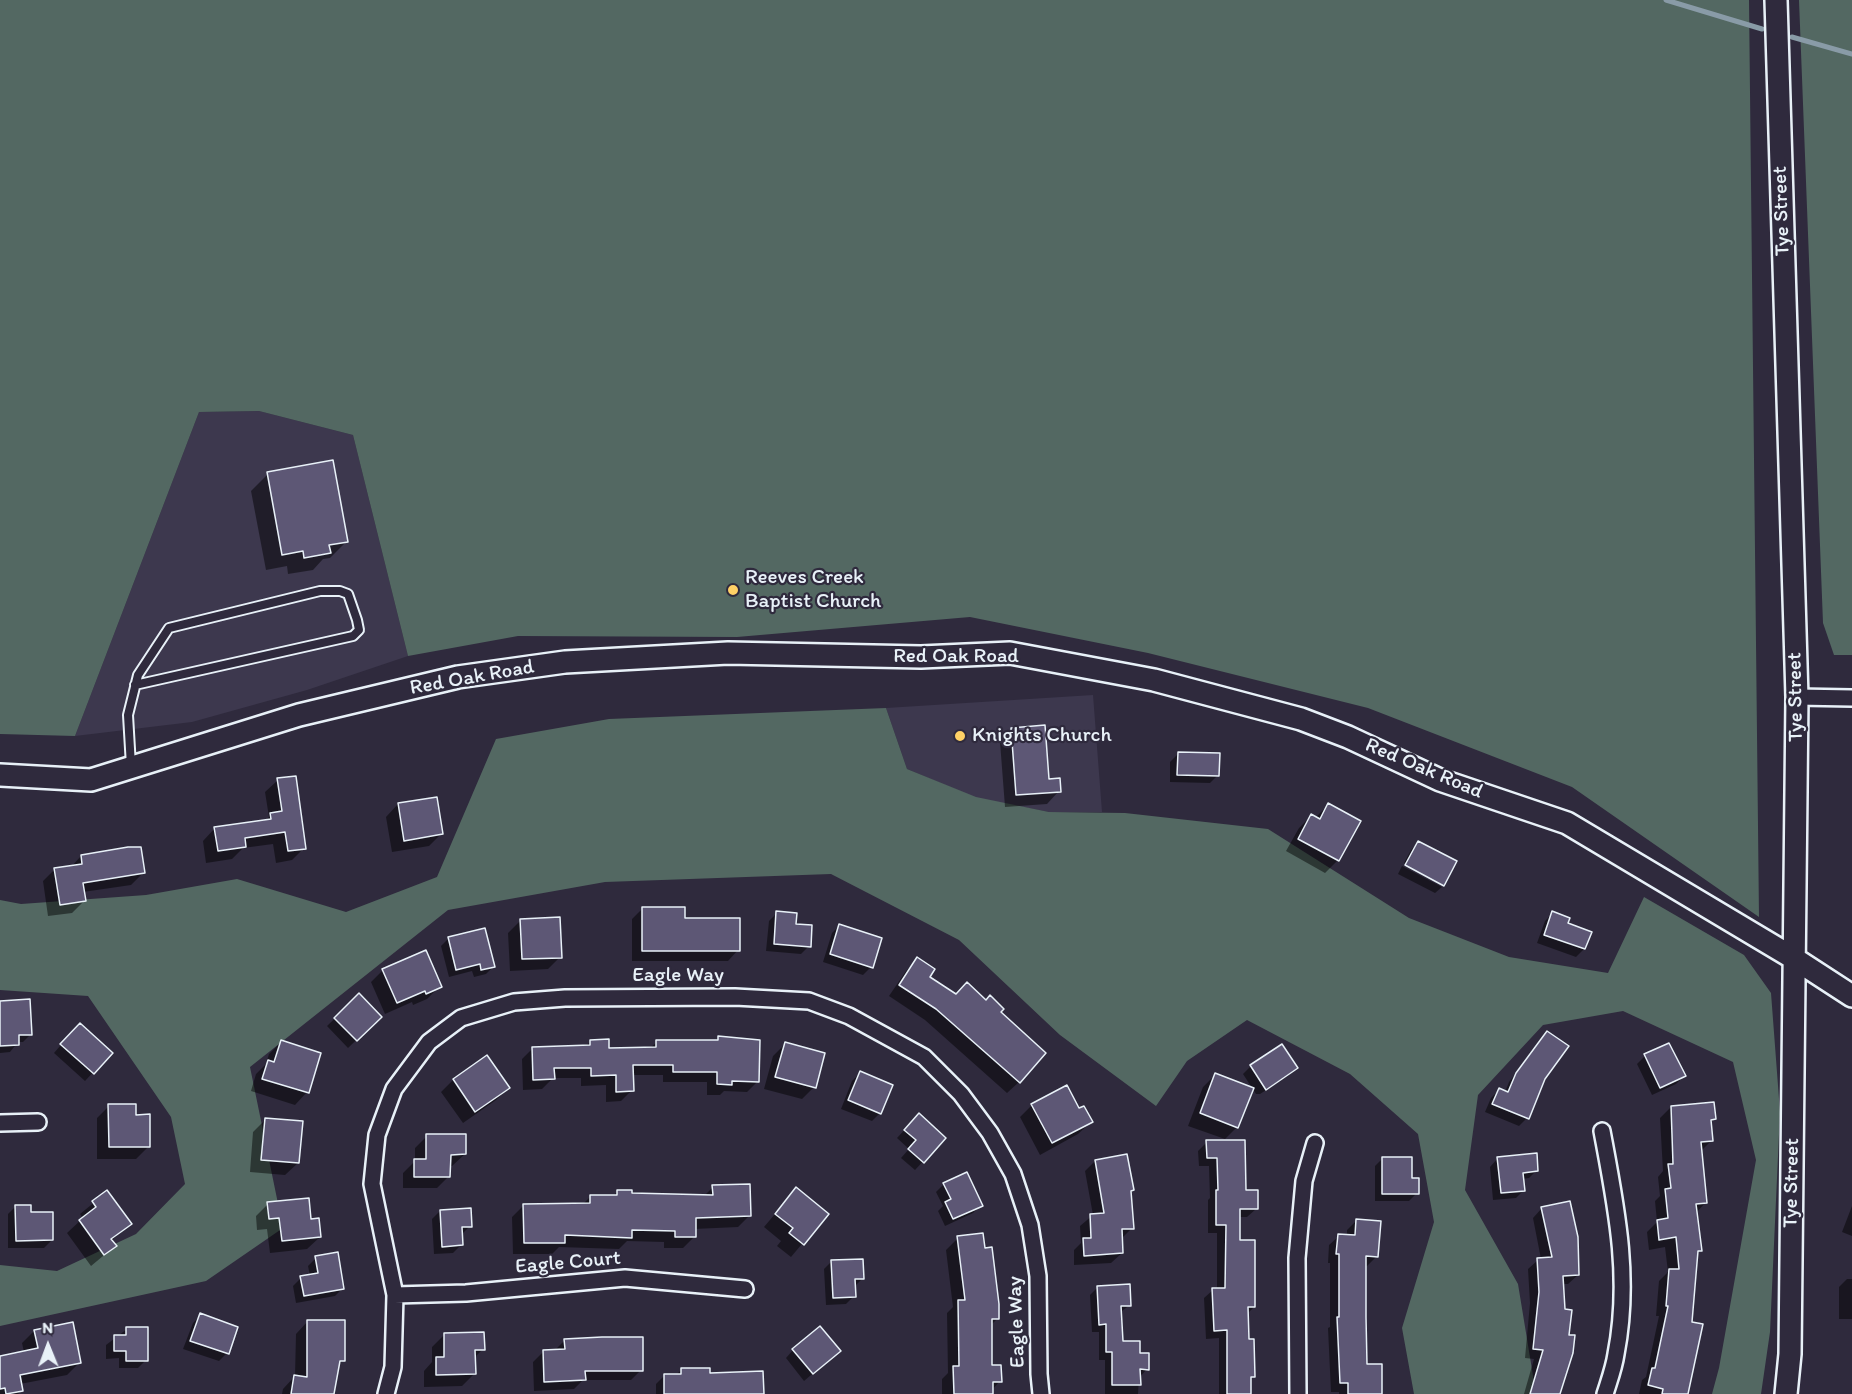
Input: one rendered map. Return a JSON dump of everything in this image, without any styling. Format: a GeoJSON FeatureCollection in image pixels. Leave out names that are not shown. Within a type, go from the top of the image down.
{"type":"FeatureCollection","features":[{"type":"Feature","properties":{"kind":"street","name":"Tye Street"},"geometry":{"type":"LineString","coordinates":[[1776,0],[1797,697],[1790,1354],[1786,1394]]}},
{"type":"Feature","properties":{"kind":"street","name":"Red Oak Road"},"geometry":{"type":"LineString","coordinates":[[0,775],[91,780],[310,712],[458,677],[565,662],[728,653],[921,657],[1010,653],[1154,680],[1301,719],[1348,737],[1440,780],[1567,823],[1795,959],[1852,996]]}},
{"type":"Feature","properties":{"kind":"street"},"geometry":{"type":"LineString","coordinates":[[1797,697],[1852,698]]}},
{"type":"Feature","properties":{"kind":"street","name":"Eagle Way"},"geometry":{"type":"LineString","coordinates":[[386,1394],[393,1366],[395,1295],[372,1184],[377,1135],[394,1089],[429,1042],[461,1018],[514,1002],[565,998],[735,997],[809,1001],[849,1016],[924,1057],[961,1094],[990,1133],[1013,1174],[1030,1225],[1038,1276],[1041,1394]]}},
{"type":"Feature","properties":{"kind":"street"},"geometry":{"type":"LineString","coordinates":[[0,1123],[38,1122]]}},
{"type":"Feature","properties":{"kind":"street"},"geometry":{"type":"LineString","coordinates":[[1602,1131],[1618,1212],[1623,1269],[1616,1355],[1605,1394]]}},
{"type":"Feature","properties":{"kind":"street"},"geometry":{"type":"LineString","coordinates":[[1298,1394],[1297,1258],[1304,1181],[1315,1143]]}},
{"type":"Feature","properties":{"kind":"street","name":"Eagle Court"},"geometry":{"type":"LineString","coordinates":[[395,1295],[466,1293],[625,1278],[745,1289]]}},
{"type":"Feature","properties":{"kind":"lane"},"geometry":{"type":"LineString","coordinates":[[131,768],[128,715],[135,685],[138,675],[169,628],[320,591],[340,591],[348,594],[359,630],[353,636],[135,685]]}},
{"type":"Feature","properties":{"kind":"shaded area"},"geometry":{"type":"Polygon","coordinates":[[[259,411],[353,435],[408,656],[307,690],[192,722],[75,736],[199,412],[259,411]]]}},
{"type":"Feature","properties":{"kind":"shaded area"},"geometry":{"type":"Polygon","coordinates":[[[1093,695],[1102,812],[1049,812],[976,798],[907,769],[886,708],[1093,695]]]}},
{"type":"Feature","properties":{"kind":"green space"},"geometry":{"type":"Polygon","coordinates":[[[0,0],[1749,0],[1759,917],[1572,787],[1368,708],[1148,653],[970,617],[737,637],[518,636],[408,656],[353,435],[259,411],[199,412],[75,736],[0,734],[0,0]]]}},
{"type":"Feature","properties":{"kind":"green space"},"geometry":{"type":"Polygon","coordinates":[[[1799,0],[1852,0],[1852,655],[1834,655],[1823,623],[1799,0]]]}},
{"type":"Feature","properties":{"kind":"green space"},"geometry":{"type":"Polygon","coordinates":[[[886,708],[907,769],[976,797],[1049,812],[1125,813],[1268,829],[1409,918],[1509,957],[1608,973],[1644,897],[1744,955],[1771,993],[1780,1112],[1770,1332],[1761,1394],[1712,1394],[1719,1368],[1756,1160],[1733,1062],[1623,1011],[1543,1025],[1478,1095],[1465,1190],[1518,1284],[1536,1394],[1414,1394],[1402,1328],[1434,1222],[1418,1134],[1350,1074],[1247,1020],[1187,1061],[1156,1106],[1060,1035],[959,940],[831,874],[605,882],[448,910],[250,1067],[283,1228],[206,1281],[0,1326],[0,1265],[57,1271],[136,1234],[185,1184],[171,1117],[88,996],[0,990],[0,900],[21,904],[146,895],[237,879],[346,912],[437,877],[496,739],[609,719],[886,708]]]}},
{"type":"Feature","properties":{"kind":"building"},"geometry":{"type":"Polygon","coordinates":[[[333,460],[348,542],[329,545],[331,553],[304,558],[303,551],[282,555],[267,472],[333,460]]]}},
{"type":"Feature","properties":{"kind":"building"},"geometry":{"type":"Polygon","coordinates":[[[1045,725],[1049,779],[1060,778],[1061,792],[1016,795],[1011,728],[1045,725]]]}},
{"type":"Feature","properties":{"kind":"building"},"geometry":{"type":"Polygon","coordinates":[[[1178,752],[1220,753],[1219,776],[1177,775],[1178,752]]]}},
{"type":"Feature","properties":{"kind":"building"},"geometry":{"type":"Polygon","coordinates":[[[296,776],[306,849],[288,851],[285,832],[245,838],[246,847],[218,851],[214,827],[271,819],[270,813],[282,811],[277,778],[296,776]]]}},
{"type":"Feature","properties":{"kind":"building"},"geometry":{"type":"Polygon","coordinates":[[[437,797],[443,834],[404,841],[398,803],[437,797]]]}},
{"type":"Feature","properties":{"kind":"building"},"geometry":{"type":"Polygon","coordinates":[[[1328,803],[1361,821],[1339,861],[1298,839],[1311,814],[1320,819],[1328,803]]]}},
{"type":"Feature","properties":{"kind":"building"},"geometry":{"type":"Polygon","coordinates":[[[1418,841],[1457,861],[1444,886],[1405,865],[1418,841]]]}},
{"type":"Feature","properties":{"kind":"building"},"geometry":{"type":"Polygon","coordinates":[[[141,847],[145,873],[83,883],[86,901],[60,905],[54,868],[82,864],[81,855],[141,847]]]}},
{"type":"Feature","properties":{"kind":"building"},"geometry":{"type":"Polygon","coordinates":[[[642,907],[685,907],[685,918],[740,918],[740,951],[642,951],[642,907]]]}},
{"type":"Feature","properties":{"kind":"building"},"geometry":{"type":"Polygon","coordinates":[[[776,911],[797,913],[796,924],[812,925],[811,947],[774,944],[776,911]]]}},
{"type":"Feature","properties":{"kind":"building"},"geometry":{"type":"Polygon","coordinates":[[[1552,911],[1570,918],[1568,923],[1592,932],[1585,949],[1544,935],[1552,911]]]}},
{"type":"Feature","properties":{"kind":"building"},"geometry":{"type":"Polygon","coordinates":[[[560,917],[562,958],[522,959],[520,919],[560,917]]]}},
{"type":"Feature","properties":{"kind":"building"},"geometry":{"type":"Polygon","coordinates":[[[839,924],[882,938],[873,968],[830,954],[839,924]]]}},
{"type":"Feature","properties":{"kind":"building"},"geometry":{"type":"Polygon","coordinates":[[[485,928],[495,967],[481,970],[480,964],[456,970],[448,937],[485,928]]]}},
{"type":"Feature","properties":{"kind":"building"},"geometry":{"type":"Polygon","coordinates":[[[426,950],[442,987],[426,994],[425,991],[397,1003],[382,969],[426,950]]]}},
{"type":"Feature","properties":{"kind":"building"},"geometry":{"type":"Polygon","coordinates":[[[917,957],[935,969],[930,977],[956,994],[967,982],[986,1000],[990,995],[1004,1009],[1001,1012],[1046,1053],[1020,1083],[936,1009],[899,985],[917,957]]]}},
{"type":"Feature","properties":{"kind":"building"},"geometry":{"type":"Polygon","coordinates":[[[359,993],[382,1017],[357,1041],[334,1018],[359,993]]]}},
{"type":"Feature","properties":{"kind":"building"},"geometry":{"type":"Polygon","coordinates":[[[30,999],[32,1035],[19,1035],[19,1045],[0,1046],[0,1001],[30,999]]]}},
{"type":"Feature","properties":{"kind":"building"},"geometry":{"type":"Polygon","coordinates":[[[80,1023],[113,1053],[94,1074],[60,1044],[80,1023]]]}},
{"type":"Feature","properties":{"kind":"building"},"geometry":{"type":"Polygon","coordinates":[[[1547,1031],[1569,1046],[1545,1079],[1529,1119],[1492,1104],[1499,1088],[1508,1092],[1516,1073],[1547,1031]]]}},
{"type":"Feature","properties":{"kind":"building"},"geometry":{"type":"Polygon","coordinates":[[[718,1036],[760,1040],[759,1082],[732,1081],[732,1085],[717,1084],[717,1072],[673,1072],[673,1065],[633,1065],[634,1091],[616,1092],[616,1075],[591,1076],[591,1068],[554,1068],[555,1079],[533,1080],[532,1047],[590,1045],[590,1040],[609,1039],[609,1048],[656,1047],[656,1040],[718,1040],[718,1036]]]}},
{"type":"Feature","properties":{"kind":"building"},"geometry":{"type":"Polygon","coordinates":[[[281,1040],[321,1053],[309,1093],[262,1079],[268,1060],[274,1062],[281,1040]]]}},
{"type":"Feature","properties":{"kind":"building"},"geometry":{"type":"Polygon","coordinates":[[[785,1042],[825,1053],[816,1088],[775,1077],[785,1042]]]}},
{"type":"Feature","properties":{"kind":"building"},"geometry":{"type":"Polygon","coordinates":[[[1669,1043],[1686,1076],[1660,1088],[1644,1054],[1669,1043]]]}},
{"type":"Feature","properties":{"kind":"building"},"geometry":{"type":"Polygon","coordinates":[[[1282,1044],[1298,1068],[1266,1090],[1250,1065],[1282,1044]]]}},
{"type":"Feature","properties":{"kind":"building"},"geometry":{"type":"Polygon","coordinates":[[[487,1055],[510,1088],[475,1112],[453,1079],[487,1055]]]}},
{"type":"Feature","properties":{"kind":"building"},"geometry":{"type":"Polygon","coordinates":[[[860,1071],[893,1085],[881,1114],[848,1100],[860,1071]]]}},
{"type":"Feature","properties":{"kind":"building"},"geometry":{"type":"Polygon","coordinates":[[[1215,1073],[1254,1088],[1238,1128],[1200,1113],[1215,1073]]]}},
{"type":"Feature","properties":{"kind":"building"},"geometry":{"type":"Polygon","coordinates":[[[1067,1085],[1079,1108],[1084,1106],[1093,1122],[1052,1143],[1031,1104],[1067,1085]]]}},
{"type":"Feature","properties":{"kind":"building"},"geometry":{"type":"Polygon","coordinates":[[[1714,1102],[1716,1119],[1711,1120],[1713,1141],[1701,1142],[1707,1203],[1696,1204],[1702,1251],[1698,1251],[1692,1322],[1703,1324],[1688,1394],[1662,1394],[1663,1389],[1648,1385],[1652,1368],[1655,1368],[1668,1306],[1666,1306],[1669,1269],[1679,1269],[1676,1237],[1659,1240],[1657,1220],[1668,1218],[1665,1189],[1671,1188],[1668,1164],[1673,1164],[1671,1106],[1714,1102]]]}},
{"type":"Feature","properties":{"kind":"building"},"geometry":{"type":"Polygon","coordinates":[[[108,1104],[136,1104],[136,1115],[150,1114],[150,1147],[109,1147],[108,1104]]]}},
{"type":"Feature","properties":{"kind":"building"},"geometry":{"type":"Polygon","coordinates":[[[919,1113],[946,1138],[924,1163],[908,1149],[916,1140],[904,1130],[919,1113]]]}},
{"type":"Feature","properties":{"kind":"building"},"geometry":{"type":"Polygon","coordinates":[[[265,1118],[303,1121],[299,1163],[261,1160],[265,1118]]]}},
{"type":"Feature","properties":{"kind":"building"},"geometry":{"type":"Polygon","coordinates":[[[426,1134],[466,1134],[466,1154],[451,1155],[450,1177],[414,1177],[414,1159],[426,1159],[426,1134]]]}},
{"type":"Feature","properties":{"kind":"building"},"geometry":{"type":"Polygon","coordinates":[[[1206,1140],[1245,1140],[1246,1190],[1258,1190],[1258,1209],[1240,1209],[1240,1240],[1255,1240],[1255,1307],[1248,1307],[1249,1339],[1254,1339],[1255,1377],[1251,1377],[1251,1394],[1227,1394],[1227,1330],[1214,1331],[1212,1288],[1225,1288],[1226,1225],[1216,1225],[1217,1158],[1207,1158],[1206,1140]]]}},
{"type":"Feature","properties":{"kind":"building"},"geometry":{"type":"Polygon","coordinates":[[[1537,1153],[1538,1171],[1523,1173],[1525,1191],[1501,1193],[1497,1157],[1537,1153]]]}},
{"type":"Feature","properties":{"kind":"building"},"geometry":{"type":"Polygon","coordinates":[[[1127,1154],[1134,1190],[1131,1191],[1134,1229],[1122,1229],[1123,1253],[1084,1256],[1083,1238],[1091,1238],[1090,1214],[1104,1213],[1095,1160],[1127,1154]]]}},
{"type":"Feature","properties":{"kind":"building"},"geometry":{"type":"Polygon","coordinates":[[[1382,1157],[1412,1157],[1412,1178],[1419,1178],[1419,1194],[1382,1194],[1382,1157]]]}},
{"type":"Feature","properties":{"kind":"building"},"geometry":{"type":"Polygon","coordinates":[[[967,1172],[983,1206],[953,1219],[945,1202],[951,1199],[943,1183],[967,1172]]]}},
{"type":"Feature","properties":{"kind":"building"},"geometry":{"type":"Polygon","coordinates":[[[750,1184],[751,1216],[696,1218],[696,1237],[675,1237],[675,1231],[632,1230],[632,1238],[565,1235],[565,1243],[524,1243],[523,1204],[590,1203],[590,1195],[617,1195],[617,1190],[632,1190],[632,1193],[713,1195],[712,1185],[750,1184]]]}},
{"type":"Feature","properties":{"kind":"building"},"geometry":{"type":"Polygon","coordinates":[[[796,1187],[829,1214],[804,1245],[789,1233],[793,1228],[775,1214],[796,1187]]]}},
{"type":"Feature","properties":{"kind":"building"},"geometry":{"type":"Polygon","coordinates":[[[107,1190],[132,1224],[111,1239],[117,1246],[104,1255],[79,1220],[96,1207],[92,1201],[107,1190]]]}},
{"type":"Feature","properties":{"kind":"building"},"geometry":{"type":"Polygon","coordinates":[[[309,1198],[311,1219],[319,1218],[321,1237],[282,1241],[279,1218],[269,1219],[267,1202],[309,1198]]]}},
{"type":"Feature","properties":{"kind":"building"},"geometry":{"type":"Polygon","coordinates":[[[1570,1201],[1578,1237],[1579,1275],[1563,1276],[1565,1309],[1572,1310],[1569,1335],[1575,1335],[1573,1353],[1560,1394],[1530,1394],[1543,1350],[1533,1349],[1539,1292],[1537,1258],[1552,1257],[1541,1207],[1570,1201]]]}},
{"type":"Feature","properties":{"kind":"building"},"geometry":{"type":"Polygon","coordinates":[[[15,1205],[31,1205],[31,1212],[53,1212],[53,1240],[16,1241],[15,1205]]]}},
{"type":"Feature","properties":{"kind":"building"},"geometry":{"type":"Polygon","coordinates":[[[471,1208],[472,1227],[462,1227],[463,1245],[442,1247],[440,1210],[471,1208]]]}},
{"type":"Feature","properties":{"kind":"building"},"geometry":{"type":"Polygon","coordinates":[[[1356,1219],[1381,1221],[1378,1257],[1366,1256],[1366,1317],[1367,1364],[1382,1364],[1382,1394],[1348,1394],[1348,1383],[1340,1383],[1337,1317],[1339,1317],[1339,1254],[1336,1254],[1338,1234],[1355,1235],[1356,1219]]]}},
{"type":"Feature","properties":{"kind":"building"},"geometry":{"type":"Polygon","coordinates":[[[983,1233],[985,1248],[992,1247],[999,1304],[999,1319],[992,1319],[992,1365],[1001,1365],[1002,1382],[993,1382],[993,1394],[954,1394],[953,1366],[959,1366],[958,1300],[965,1300],[957,1236],[983,1233]]]}},
{"type":"Feature","properties":{"kind":"building"},"geometry":{"type":"Polygon","coordinates":[[[338,1252],[344,1289],[304,1296],[300,1276],[318,1273],[315,1256],[338,1252]]]}},
{"type":"Feature","properties":{"kind":"building"},"geometry":{"type":"Polygon","coordinates":[[[863,1259],[864,1279],[855,1279],[856,1297],[833,1298],[831,1260],[863,1259]]]}},
{"type":"Feature","properties":{"kind":"building"},"geometry":{"type":"Polygon","coordinates":[[[1130,1284],[1131,1306],[1121,1306],[1123,1341],[1140,1341],[1140,1353],[1149,1353],[1149,1370],[1140,1369],[1141,1385],[1112,1385],[1112,1352],[1106,1352],[1106,1324],[1099,1325],[1097,1286],[1130,1284]]]}},
{"type":"Feature","properties":{"kind":"building"},"geometry":{"type":"Polygon","coordinates":[[[200,1313],[238,1327],[229,1354],[190,1341],[200,1313]]]}},
{"type":"Feature","properties":{"kind":"building"},"geometry":{"type":"Polygon","coordinates":[[[307,1320],[345,1320],[345,1361],[340,1361],[334,1394],[291,1394],[294,1375],[307,1377],[307,1320]]]}},
{"type":"Feature","properties":{"kind":"building"},"geometry":{"type":"Polygon","coordinates":[[[73,1322],[81,1363],[20,1375],[23,1391],[6,1394],[5,1388],[0,1389],[0,1356],[38,1348],[34,1330],[73,1322]]]}},
{"type":"Feature","properties":{"kind":"building"},"geometry":{"type":"Polygon","coordinates":[[[820,1326],[841,1351],[813,1374],[792,1349],[820,1326]]]}},
{"type":"Feature","properties":{"kind":"building"},"geometry":{"type":"Polygon","coordinates":[[[126,1327],[148,1327],[148,1361],[126,1361],[126,1351],[114,1351],[114,1335],[126,1335],[126,1327]]]}},
{"type":"Feature","properties":{"kind":"building"},"geometry":{"type":"Polygon","coordinates":[[[484,1332],[485,1350],[475,1350],[476,1374],[436,1375],[436,1357],[444,1357],[444,1333],[484,1332]]]}},
{"type":"Feature","properties":{"kind":"building"},"geometry":{"type":"Polygon","coordinates":[[[643,1337],[643,1371],[585,1371],[586,1380],[544,1382],[543,1350],[565,1349],[564,1339],[643,1337]]]}},
{"type":"Feature","properties":{"kind":"building"},"geometry":{"type":"Polygon","coordinates":[[[681,1368],[710,1368],[710,1373],[763,1371],[764,1394],[664,1394],[664,1374],[681,1374],[681,1368]]]}},
{"type":"Feature","properties":{"kind":"waterway"},"geometry":{"type":"LineString","coordinates":[[1666,0],[1762,29]]}},
{"type":"Feature","properties":{"kind":"waterway"},"geometry":{"type":"LineString","coordinates":[[1792,37],[1852,54]]}},
{"type":"Feature","properties":{"kind":"place","name":"Reeves Creek Baptist Church"},"geometry":{"type":"Point","coordinates":[733,590]}},
{"type":"Feature","properties":{"kind":"place","name":"Knights Church"},"geometry":{"type":"Point","coordinates":[960,736]}}]}
